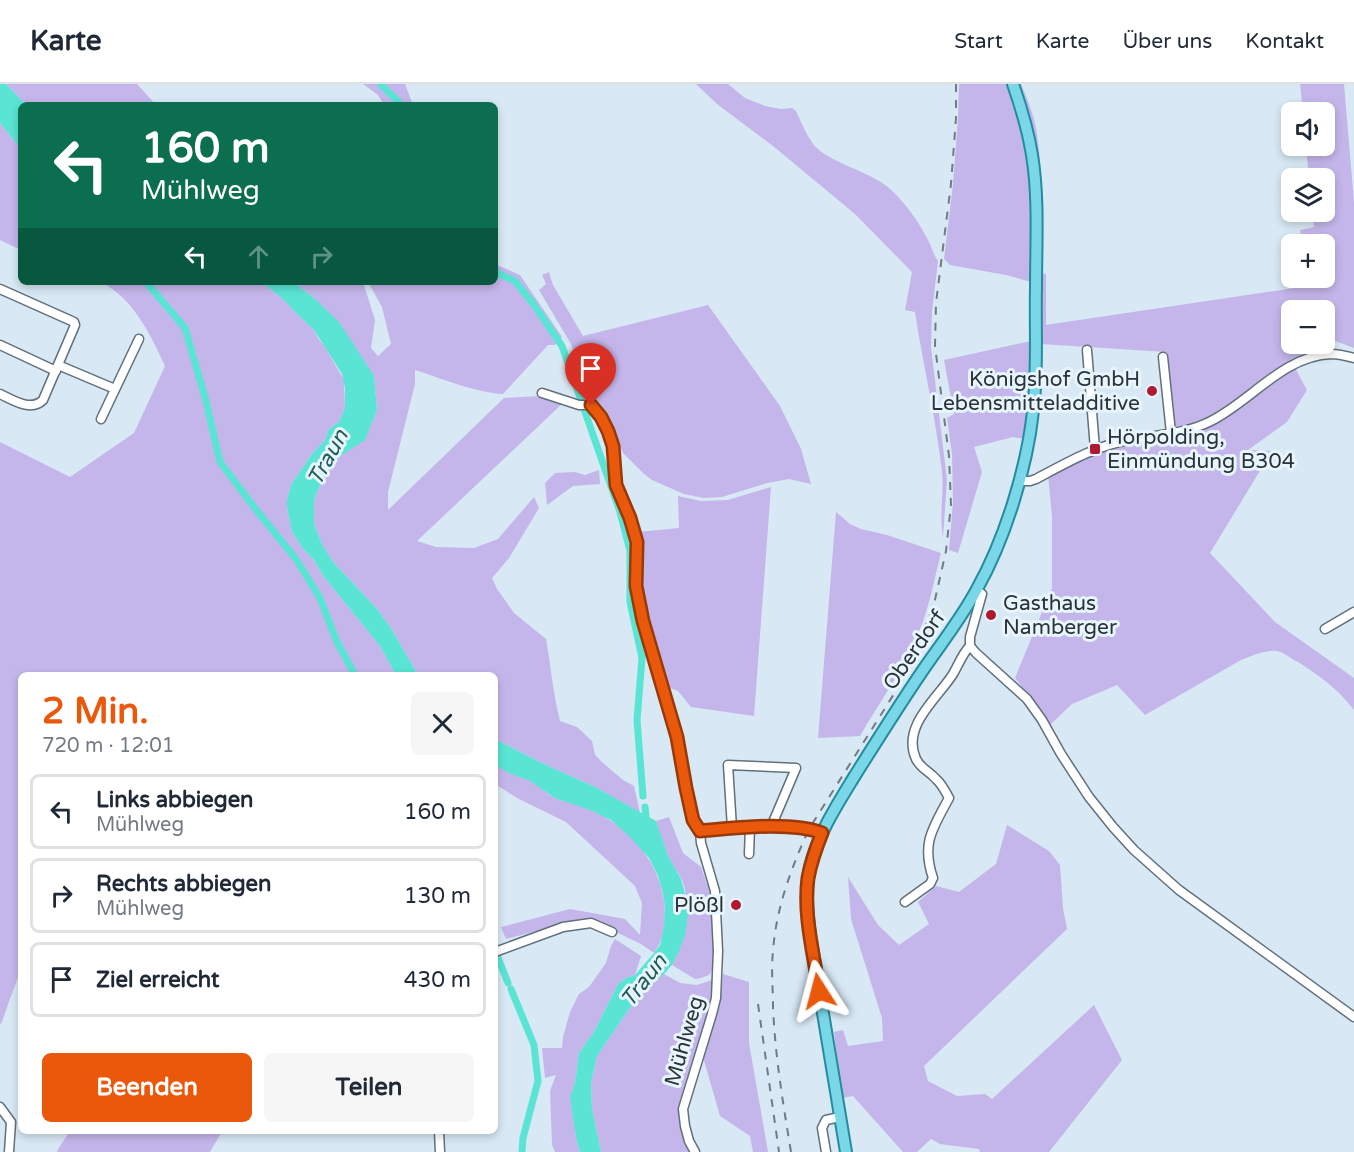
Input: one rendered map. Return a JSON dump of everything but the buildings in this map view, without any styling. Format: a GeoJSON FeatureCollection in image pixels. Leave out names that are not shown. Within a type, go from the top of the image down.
{"type":"FeatureCollection","features":[{"type":"Feature","properties":{"kind":"main road","name":"Oberdorf"},"geometry":{"type":"LineString","coordinates":[[846,1152],[810,935],[807,910],[809,874],[822,833],[844,794],[896,710],[977,590],[999,541],[1019,481],[1033,410],[1036,337],[1036,203],[1027,130],[1013,84]]}},
{"type":"Feature","properties":{"kind":"street"},"geometry":{"type":"LineString","coordinates":[[0,289],[74,322],[75,325],[40,404],[33,406],[23,404],[0,394]]}},
{"type":"Feature","properties":{"kind":"street"},"geometry":{"type":"LineString","coordinates":[[101,419],[139,339]]}},
{"type":"Feature","properties":{"kind":"street"},"geometry":{"type":"LineString","coordinates":[[0,345],[115,388]]}},
{"type":"Feature","properties":{"kind":"street"},"geometry":{"type":"LineString","coordinates":[[1087,350],[1095,449]]}},
{"type":"Feature","properties":{"kind":"street"},"geometry":{"type":"LineString","coordinates":[[1019,481],[1030,481],[1095,449],[1196,427],[1229,411],[1278,373],[1305,359],[1332,354],[1354,358]]}},
{"type":"Feature","properties":{"kind":"street"},"geometry":{"type":"LineString","coordinates":[[1163,357],[1171,434]]}},
{"type":"Feature","properties":{"kind":"street","name":"Mühlweg"},"geometry":{"type":"LineString","coordinates":[[542,393],[579,405],[591,405],[601,417],[608,431],[613,446],[616,485],[637,542],[636,586],[643,621],[677,737],[693,820],[700,831],[701,843],[715,891],[718,951],[716,998],[683,1109],[689,1141],[695,1152]]}},
{"type":"Feature","properties":{"kind":"street"},"geometry":{"type":"LineString","coordinates":[[977,590],[982,594],[970,637],[970,646],[1027,699],[1089,797],[1113,827],[1179,890],[1354,1017]]}},
{"type":"Feature","properties":{"kind":"street"},"geometry":{"type":"LineString","coordinates":[[1325,629],[1354,612]]}},
{"type":"Feature","properties":{"kind":"street","name":"Oberdorf"},"geometry":{"type":"LineString","coordinates":[[905,902],[930,884],[933,878],[927,853],[930,835],[949,798],[937,780],[921,768],[913,751],[913,736],[923,714],[954,673],[963,654],[970,646]]}},
{"type":"Feature","properties":{"kind":"street"},"geometry":{"type":"LineString","coordinates":[[732,828],[728,765],[796,768],[771,827]]}},
{"type":"Feature","properties":{"kind":"street"},"geometry":{"type":"LineString","coordinates":[[749,854],[750,827]]}},
{"type":"Feature","properties":{"kind":"street"},"geometry":{"type":"LineString","coordinates":[[700,831],[771,827],[802,828],[822,833]]}},
{"type":"Feature","properties":{"kind":"street"},"geometry":{"type":"LineString","coordinates":[[498,951],[563,927],[591,923],[612,932]]}},
{"type":"Feature","properties":{"kind":"street"},"geometry":{"type":"LineString","coordinates":[[0,1107],[11,1122],[9,1152]]}},
{"type":"Feature","properties":{"kind":"street"},"geometry":{"type":"LineString","coordinates":[[826,1152],[822,1128],[826,1119],[840,1117]]}},
{"type":"Feature","properties":{"kind":"street"},"geometry":{"type":"LineString","coordinates":[[439,1134],[441,1152]]}},
{"type":"Feature","properties":{"kind":"shaded area"},"geometry":{"type":"Polygon","coordinates":[[[6,84],[137,84],[153,102],[23,102],[6,84]]]}},
{"type":"Feature","properties":{"kind":"shaded area"},"geometry":{"type":"Polygon","coordinates":[[[363,84],[405,84],[412,102],[382,102],[378,95],[363,84]]]}},
{"type":"Feature","properties":{"kind":"shaded area"},"geometry":{"type":"Polygon","coordinates":[[[696,84],[728,84],[745,98],[765,106],[781,109],[792,108],[796,111],[810,140],[819,150],[871,176],[889,188],[905,205],[925,233],[938,261],[932,311],[931,347],[947,480],[943,537],[942,472],[936,432],[915,312],[905,310],[912,272],[855,214],[773,146],[717,104],[696,84]]]}},
{"type":"Feature","properties":{"kind":"shaded area"},"geometry":{"type":"Polygon","coordinates":[[[959,84],[1007,84],[1025,147],[1031,219],[1031,282],[950,265],[944,259],[953,184],[959,84]]]}},
{"type":"Feature","properties":{"kind":"shaded area"},"geometry":{"type":"Polygon","coordinates":[[[1016,84],[1021,84],[1030,106],[1039,146],[1040,273],[1046,274],[1046,325],[1295,288],[1335,288],[1335,234],[1301,234],[1300,230],[1314,227],[1313,222],[1335,222],[1335,168],[1308,168],[1307,156],[1335,156],[1335,102],[1302,102],[1300,84],[1344,84],[1354,202],[1354,348],[1335,341],[1335,300],[1281,300],[1281,354],[1308,354],[1295,358],[1268,374],[1229,405],[1208,417],[1175,428],[1166,352],[1041,344],[1037,170],[1033,141],[1016,84]]]}},
{"type":"Feature","properties":{"kind":"shaded area"},"geometry":{"type":"Polygon","coordinates":[[[0,123],[18,145],[18,249],[0,240],[0,123]]]}},
{"type":"Feature","properties":{"kind":"shaded area"},"geometry":{"type":"Polygon","coordinates":[[[498,265],[520,275],[562,337],[555,345],[548,345],[503,394],[470,388],[415,370],[415,384],[388,492],[388,510],[504,398],[541,396],[563,403],[417,541],[436,547],[474,548],[498,539],[534,497],[539,508],[509,558],[492,578],[514,613],[546,639],[560,721],[577,727],[592,741],[595,755],[623,780],[634,786],[640,813],[595,787],[498,741],[498,672],[416,672],[378,610],[333,562],[323,546],[314,524],[314,500],[323,478],[339,457],[365,439],[377,410],[374,376],[314,298],[297,285],[364,285],[375,320],[371,348],[378,356],[391,344],[382,307],[370,285],[498,285],[498,265]]]}},
{"type":"Feature","properties":{"kind":"shaded area"},"geometry":{"type":"Polygon","coordinates":[[[549,272],[553,285],[583,336],[708,305],[780,406],[801,449],[811,484],[789,479],[767,483],[722,497],[703,498],[684,494],[652,480],[643,473],[624,454],[593,404],[571,344],[539,290],[546,284],[542,275],[549,272]]]}},
{"type":"Feature","properties":{"kind":"shaded area"},"geometry":{"type":"Polygon","coordinates":[[[106,285],[265,285],[283,299],[314,330],[344,380],[345,408],[339,422],[329,429],[325,440],[292,483],[287,508],[292,532],[324,577],[380,646],[394,672],[18,672],[18,977],[1,1024],[0,442],[70,477],[134,433],[165,366],[140,318],[113,289],[106,285]]]}},
{"type":"Feature","properties":{"kind":"shaded area"},"geometry":{"type":"Polygon","coordinates":[[[1031,341],[1024,439],[1013,437],[974,447],[982,472],[958,553],[949,550],[953,502],[952,454],[947,418],[954,414],[944,360],[1031,341]]]}},
{"type":"Feature","properties":{"kind":"shaded area"},"geometry":{"type":"Polygon","coordinates":[[[1295,368],[1307,390],[1287,422],[1248,450],[1272,451],[1210,553],[1275,622],[1354,678],[1354,710],[1335,689],[1314,672],[1282,653],[1272,651],[1241,660],[1145,715],[1117,685],[1072,704],[1050,725],[1015,678],[1052,588],[1052,516],[1048,475],[1099,450],[1213,424],[1229,416],[1268,384],[1295,368]]]}},
{"type":"Feature","properties":{"kind":"shaded area"},"geometry":{"type":"Polygon","coordinates":[[[599,470],[600,484],[573,486],[547,505],[545,483],[555,473],[575,472],[585,475],[599,470]]]}},
{"type":"Feature","properties":{"kind":"shaded area"},"geometry":{"type":"Polygon","coordinates":[[[771,487],[754,716],[691,707],[678,691],[663,685],[643,610],[637,532],[679,528],[678,496],[701,501],[728,500],[771,487]]]}},
{"type":"Feature","properties":{"kind":"shaded area"},"geometry":{"type":"Polygon","coordinates":[[[836,512],[850,524],[861,529],[941,553],[918,634],[898,673],[860,736],[818,738],[836,512]]]}},
{"type":"Feature","properties":{"kind":"shaded area"},"geometry":{"type":"Polygon","coordinates":[[[498,766],[529,780],[556,798],[587,808],[605,817],[629,835],[639,846],[655,871],[664,900],[664,928],[654,953],[641,944],[593,921],[552,927],[506,939],[501,927],[570,909],[625,919],[640,935],[642,903],[635,886],[566,822],[498,786],[498,766]]]}},
{"type":"Feature","properties":{"kind":"shaded area"},"geometry":{"type":"Polygon","coordinates":[[[669,817],[683,853],[701,867],[712,899],[715,935],[714,967],[709,975],[701,978],[695,979],[672,965],[684,934],[687,902],[682,880],[668,856],[656,821],[669,817]]]}},
{"type":"Feature","properties":{"kind":"shaded area"},"geometry":{"type":"Polygon","coordinates":[[[1007,825],[1049,851],[1060,865],[1067,929],[924,1066],[928,1081],[957,1096],[985,1094],[992,1099],[1094,1005],[1122,1060],[1049,1152],[980,1152],[979,1149],[940,1144],[931,1139],[917,1152],[903,1152],[853,1096],[842,1098],[834,1032],[843,1030],[848,1046],[883,1041],[882,1018],[851,919],[848,877],[878,925],[899,945],[929,924],[918,902],[936,886],[959,892],[996,864],[1007,825]]]}},
{"type":"Feature","properties":{"kind":"shaded area"},"geometry":{"type":"Polygon","coordinates":[[[615,939],[641,956],[635,975],[618,984],[594,1032],[579,1053],[571,1097],[580,1152],[555,1152],[552,1145],[550,1091],[556,1075],[545,1078],[542,1048],[562,1048],[570,1012],[579,994],[589,987],[606,963],[615,939]]]}},
{"type":"Feature","properties":{"kind":"shaded area"},"geometry":{"type":"Polygon","coordinates":[[[664,974],[680,983],[697,985],[715,979],[714,1004],[680,1114],[690,1152],[601,1152],[592,1109],[591,1083],[597,1056],[642,992],[664,974]]]}},
{"type":"Feature","properties":{"kind":"shaded area"},"geometry":{"type":"Polygon","coordinates":[[[723,974],[749,982],[749,1043],[768,1152],[753,1152],[750,1136],[720,1116],[703,1057],[720,1003],[723,974]]]}},
{"type":"Feature","properties":{"kind":"shaded area"},"geometry":{"type":"Polygon","coordinates":[[[68,1134],[220,1134],[210,1152],[57,1152],[68,1134]]]}},
{"type":"Feature","properties":{"kind":"water"},"geometry":{"type":"Polygon","coordinates":[[[0,84],[6,84],[23,102],[18,102],[18,145],[0,123],[0,84]]]}},
{"type":"Feature","properties":{"kind":"water","name":"Traun"},"geometry":{"type":"Polygon","coordinates":[[[265,285],[297,285],[314,298],[339,322],[374,376],[377,410],[365,440],[339,457],[323,478],[314,500],[314,524],[333,562],[378,610],[416,672],[394,672],[380,646],[324,577],[292,532],[287,499],[292,483],[325,440],[329,429],[339,422],[345,408],[345,388],[342,374],[314,330],[283,299],[265,285]]]}},
{"type":"Feature","properties":{"kind":"water","name":"Traun"},"geometry":{"type":"Polygon","coordinates":[[[498,741],[595,787],[656,821],[668,856],[681,879],[686,897],[688,914],[685,935],[672,965],[642,992],[597,1056],[591,1083],[592,1109],[601,1152],[580,1152],[576,1138],[570,1097],[575,1083],[579,1053],[594,1032],[618,984],[635,975],[660,945],[664,926],[663,893],[649,858],[611,820],[555,798],[530,781],[498,767],[498,741]]]}},
{"type":"Feature","properties":{"kind":"waterway"},"geometry":{"type":"LineString","coordinates":[[380,84],[398,102]]}},
{"type":"Feature","properties":{"kind":"waterway"},"geometry":{"type":"LineString","coordinates":[[498,273],[515,281],[562,346],[620,512],[630,551],[630,602],[642,658],[637,720],[643,796]]}},
{"type":"Feature","properties":{"kind":"waterway"},"geometry":{"type":"LineString","coordinates":[[149,285],[185,328],[206,401],[220,462],[296,559],[320,598],[337,642],[353,672]]}},
{"type":"Feature","properties":{"kind":"waterway"},"geometry":{"type":"LineString","coordinates":[[645,807],[647,825]]}},
{"type":"Feature","properties":{"kind":"waterway"},"geometry":{"type":"LineString","coordinates":[[498,958],[508,983]]}},
{"type":"Feature","properties":{"kind":"waterway"},"geometry":{"type":"LineString","coordinates":[[511,989],[534,1045],[538,1081],[523,1138],[522,1152]]}},
{"type":"Feature","properties":{"kind":"railway"},"geometry":{"type":"LineString","coordinates":[[791,1152],[777,1061],[773,1006],[772,958],[781,904],[790,874],[809,829],[899,686],[917,648],[934,604],[946,551],[951,505],[949,456],[935,346],[936,303],[951,184],[956,84]]}},
{"type":"Feature","properties":{"kind":"railway"},"geometry":{"type":"LineString","coordinates":[[758,1004],[779,1152]]}},
{"type":"Feature","properties":{"kind":"place","name":"Königshof GmbH Lebensmitteladditive"},"geometry":{"type":"Point","coordinates":[1152,391]}},
{"type":"Feature","properties":{"kind":"place","name":"Hörpolding, Einmündung B304"},"geometry":{"type":"Point","coordinates":[1095,449]}},
{"type":"Feature","properties":{"kind":"place","name":"Gasthaus Namberger"},"geometry":{"type":"Point","coordinates":[991,615]}},
{"type":"Feature","properties":{"kind":"place","name":"Plößl"},"geometry":{"type":"Point","coordinates":[736,905]}},
{"type":"Feature","properties":{"kind":"route"},"geometry":{"type":"LineString","coordinates":[[591,405],[601,417],[608,431],[613,446],[616,485],[637,542],[636,586],[643,621],[677,737],[693,820],[700,831],[771,827],[802,828],[822,833],[810,868],[807,892],[810,935],[819,991]]}}]}
